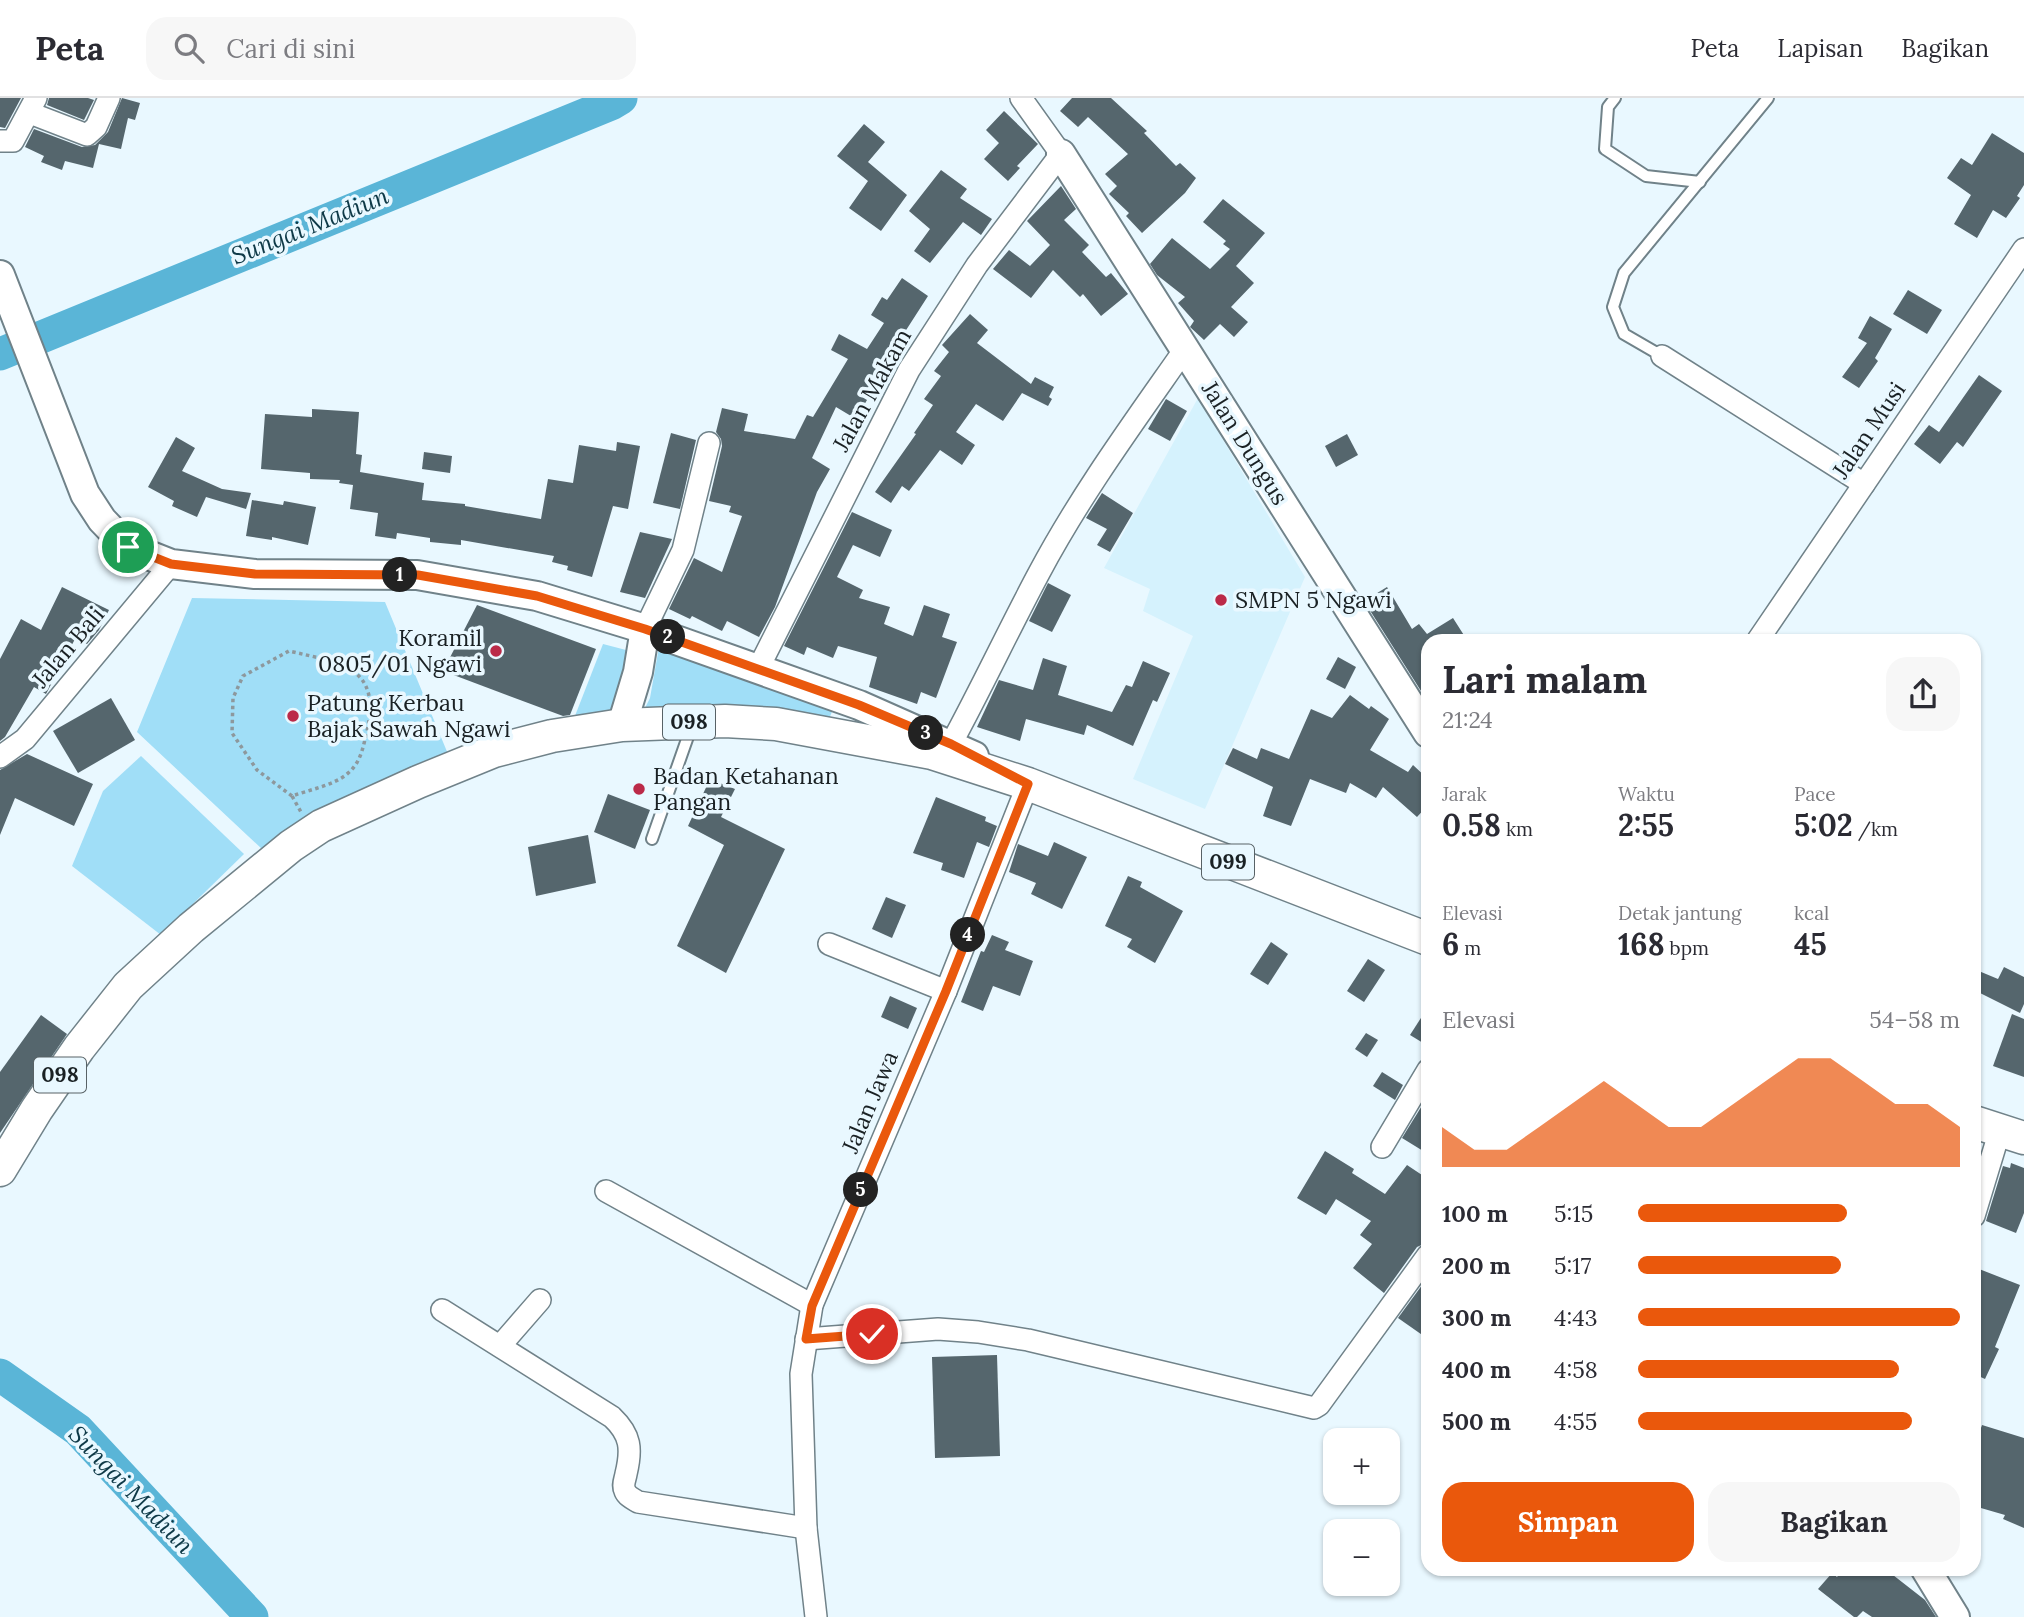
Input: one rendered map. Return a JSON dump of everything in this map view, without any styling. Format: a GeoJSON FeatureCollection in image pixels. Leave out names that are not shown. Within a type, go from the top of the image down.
{"type":"FeatureCollection","features":[{"type":"Feature","properties":{"kind":"main road","name":"Jalan Dungus"},"geometry":{"type":"LineString","coordinates":[[1061,154],[1421,722]]}},
{"type":"Feature","properties":{"kind":"main road","name":"099"},"geometry":{"type":"LineString","coordinates":[[0,275],[85,494],[102,520],[128,547],[171,564],[255,574],[418,575],[537,596],[645,629],[859,705],[951,744],[1028,784],[1421,936]]}},
{"type":"Feature","properties":{"kind":"main road"},"geometry":{"type":"LineString","coordinates":[[622,725],[638,672],[645,629]]}},
{"type":"Feature","properties":{"kind":"main road","name":"098"},"geometry":{"type":"LineString","coordinates":[[0,1170],[79,1048],[128,986],[191,928],[290,846],[313,832],[358,808],[494,751],[552,736],[622,725],[693,722],[776,724],[932,753],[1028,784]]}},
{"type":"Feature","properties":{"kind":"main road"},"geometry":{"type":"LineString","coordinates":[[1930,1576],[1955,1617]]}},
{"type":"Feature","properties":{"kind":"street"},"geometry":{"type":"LineString","coordinates":[[0,142],[13,141],[33,106],[87,135],[96,127],[109,98]]}},
{"type":"Feature","properties":{"kind":"street"},"geometry":{"type":"LineString","coordinates":[[1021,98],[1061,154]]}},
{"type":"Feature","properties":{"kind":"street","name":"Jalan Makam"},"geometry":{"type":"LineString","coordinates":[[758,669],[909,370],[977,265],[1061,154]]}},
{"type":"Feature","properties":{"kind":"street","name":"Jalan Musi"},"geometry":{"type":"LineString","coordinates":[[1762,634],[2024,249]]}},
{"type":"Feature","properties":{"kind":"street"},"geometry":{"type":"LineString","coordinates":[[951,744],[1039,573],[1071,518],[1123,436],[1185,349]]}},
{"type":"Feature","properties":{"kind":"street"},"geometry":{"type":"LineString","coordinates":[[1662,356],[1864,484]]}},
{"type":"Feature","properties":{"kind":"street"},"geometry":{"type":"LineString","coordinates":[[645,629],[683,550],[709,443]]}},
{"type":"Feature","properties":{"kind":"street","name":"Jalan Bali"},"geometry":{"type":"LineString","coordinates":[[0,757],[25,739],[171,564]]}},
{"type":"Feature","properties":{"kind":"street","name":"Jalan Jawa"},"geometry":{"type":"LineString","coordinates":[[816,1617],[806,1528],[801,1374],[812,1306],[946,991],[1028,784]]}},
{"type":"Feature","properties":{"kind":"street"},"geometry":{"type":"LineString","coordinates":[[829,944],[946,991]]}},
{"type":"Feature","properties":{"kind":"street"},"geometry":{"type":"LineString","coordinates":[[1382,1147],[1421,1082]]}},
{"type":"Feature","properties":{"kind":"street"},"geometry":{"type":"LineString","coordinates":[[1981,1192],[1999,1130]]}},
{"type":"Feature","properties":{"kind":"street"},"geometry":{"type":"LineString","coordinates":[[606,1191],[812,1306]]}},
{"type":"Feature","properties":{"kind":"street"},"geometry":{"type":"LineString","coordinates":[[806,1339],[938,1329],[978,1332],[1028,1340],[1314,1408],[1319,1405],[1421,1265]]}},
{"type":"Feature","properties":{"kind":"street"},"geometry":{"type":"LineString","coordinates":[[500,1346],[541,1300]]}},
{"type":"Feature","properties":{"kind":"street"},"geometry":{"type":"LineString","coordinates":[[442,1310],[612,1417],[624,1428],[631,1452],[623,1487],[626,1494],[638,1502],[806,1528]]}},
{"type":"Feature","properties":{"kind":"lane"},"geometry":{"type":"LineString","coordinates":[[1615,98],[1608,107],[1605,149],[1646,176],[1700,182]]}},
{"type":"Feature","properties":{"kind":"lane"},"geometry":{"type":"LineString","coordinates":[[1662,356],[1623,334],[1613,307],[1624,273],[1768,98]]}},
{"type":"Feature","properties":{"kind":"lane"},"geometry":{"type":"LineString","coordinates":[[652,839],[693,722]]}},
{"type":"Feature","properties":{"kind":"path"},"geometry":{"type":"LineString","coordinates":[[292,796],[347,775],[360,759],[372,709],[363,679],[343,664],[289,651],[243,676],[233,698],[232,733],[257,770],[292,796],[313,832]]}},
{"type":"Feature","properties":{"kind":"shaded area","name":"SMPN 5 Ngawi"},"geometry":{"type":"Polygon","coordinates":[[[1198,398],[1305,577],[1205,809],[1133,779],[1193,636],[1143,611],[1150,589],[1104,568],[1198,398]]]}},
{"type":"Feature","properties":{"kind":"shaded area"},"geometry":{"type":"Polygon","coordinates":[[[192,598],[385,602],[448,754],[307,818],[262,849],[137,732],[192,598]]]}},
{"type":"Feature","properties":{"kind":"shaded area"},"geometry":{"type":"Polygon","coordinates":[[[603,644],[626,650],[630,664],[615,710],[573,721],[603,644]]]}},
{"type":"Feature","properties":{"kind":"shaded area"},"geometry":{"type":"Polygon","coordinates":[[[659,647],[834,707],[826,726],[642,714],[650,698],[659,647]]]}},
{"type":"Feature","properties":{"kind":"shaded area"},"geometry":{"type":"Polygon","coordinates":[[[141,756],[244,854],[161,935],[72,866],[103,791],[141,756]]]}},
{"type":"Feature","properties":{"kind":"building"},"geometry":{"type":"Polygon","coordinates":[[[0,98],[21,98],[5,128],[0,127],[0,98]]]}},
{"type":"Feature","properties":{"kind":"building"},"geometry":{"type":"Polygon","coordinates":[[[49,98],[94,100],[84,120],[47,105],[49,98]]]}},
{"type":"Feature","properties":{"kind":"building"},"geometry":{"type":"Polygon","coordinates":[[[122,98],[140,103],[135,120],[128,118],[121,149],[99,144],[93,168],[65,161],[62,170],[41,162],[44,156],[25,147],[34,129],[82,147],[95,145],[108,132],[122,98]]]}},
{"type":"Feature","properties":{"kind":"building"},"geometry":{"type":"Polygon","coordinates":[[[1072,98],[1111,98],[1147,131],[1144,133],[1176,166],[1180,163],[1196,178],[1185,193],[1142,233],[1126,216],[1129,213],[1109,194],[1117,186],[1105,174],[1128,154],[1088,117],[1078,127],[1060,111],[1072,98]]]}},
{"type":"Feature","properties":{"kind":"building"},"geometry":{"type":"Polygon","coordinates":[[[1004,111],[1038,144],[1017,166],[1020,168],[1008,181],[984,159],[999,143],[986,130],[1004,111]]]}},
{"type":"Feature","properties":{"kind":"building"},"geometry":{"type":"Polygon","coordinates":[[[864,124],[885,142],[868,162],[907,195],[881,231],[849,208],[868,181],[837,156],[864,124]]]}},
{"type":"Feature","properties":{"kind":"building"},"geometry":{"type":"Polygon","coordinates":[[[1992,133],[2024,153],[2024,185],[2017,196],[2020,198],[2006,218],[1993,210],[1977,238],[1954,224],[1971,195],[1947,178],[1961,158],[1972,165],[1992,133]]]}},
{"type":"Feature","properties":{"kind":"building"},"geometry":{"type":"Polygon","coordinates":[[[941,170],[967,189],[960,198],[992,219],[981,235],[963,222],[930,263],[914,251],[930,229],[909,211],[941,170]]]}},
{"type":"Feature","properties":{"kind":"building"},"geometry":{"type":"Polygon","coordinates":[[[1061,186],[1076,209],[1064,220],[1089,245],[1082,252],[1106,277],[1111,273],[1128,294],[1101,316],[1083,294],[1080,297],[1053,270],[1031,298],[993,269],[1009,250],[1030,266],[1050,245],[1027,221],[1061,186]]]}},
{"type":"Feature","properties":{"kind":"building"},"geometry":{"type":"Polygon","coordinates":[[[1223,199],[1265,233],[1236,266],[1254,283],[1231,307],[1248,322],[1234,337],[1220,324],[1204,340],[1190,327],[1194,321],[1178,303],[1185,297],[1157,275],[1150,264],[1172,238],[1210,269],[1230,249],[1223,244],[1226,241],[1203,222],[1223,199]]]}},
{"type":"Feature","properties":{"kind":"building"},"geometry":{"type":"Polygon","coordinates":[[[902,278],[928,296],[901,338],[904,341],[892,359],[888,357],[862,397],[867,400],[856,419],[836,407],[812,458],[830,469],[817,492],[775,607],[759,637],[727,621],[722,631],[692,616],[690,619],[669,609],[694,558],[722,572],[742,516],[729,512],[731,506],[709,501],[722,446],[716,432],[722,408],[748,414],[744,431],[795,439],[807,415],[813,417],[848,359],[831,350],[839,334],[867,349],[884,323],[871,315],[882,297],[887,300],[902,278]]]}},
{"type":"Feature","properties":{"kind":"building"},"geometry":{"type":"Polygon","coordinates":[[[1908,290],[1942,310],[1927,334],[1893,314],[1908,290]]]}},
{"type":"Feature","properties":{"kind":"building"},"geometry":{"type":"Polygon","coordinates":[[[970,314],[988,330],[977,343],[1031,384],[1035,377],[1054,387],[1049,397],[1052,399],[1048,406],[1022,393],[1003,421],[976,404],[956,432],[975,445],[962,465],[940,450],[909,491],[902,486],[891,503],[875,492],[933,405],[924,399],[941,376],[934,371],[949,352],[942,345],[970,314]]]}},
{"type":"Feature","properties":{"kind":"building"},"geometry":{"type":"Polygon","coordinates":[[[1870,316],[1892,329],[1875,358],[1878,361],[1859,388],[1842,377],[1867,343],[1858,338],[1870,316]]]}},
{"type":"Feature","properties":{"kind":"building"},"geometry":{"type":"Polygon","coordinates":[[[1979,375],[2002,391],[1963,447],[1957,442],[1940,464],[1914,444],[1929,425],[1939,432],[1979,375]]]}},
{"type":"Feature","properties":{"kind":"building"},"geometry":{"type":"Polygon","coordinates":[[[1166,399],[1187,411],[1170,441],[1148,429],[1166,399]]]}},
{"type":"Feature","properties":{"kind":"building"},"geometry":{"type":"Polygon","coordinates":[[[312,409],[359,412],[356,454],[362,455],[360,472],[424,483],[422,500],[465,504],[541,519],[548,479],[573,483],[579,445],[616,451],[617,442],[640,446],[628,509],[613,506],[592,577],[567,570],[568,566],[552,562],[554,556],[461,540],[461,545],[430,542],[430,538],[397,533],[396,539],[375,536],[378,513],[350,509],[353,485],[339,483],[340,480],[310,479],[310,473],[261,469],[265,414],[312,417],[312,409]]]}},
{"type":"Feature","properties":{"kind":"building"},"geometry":{"type":"Polygon","coordinates":[[[671,433],[696,440],[680,509],[653,503],[671,433]]]}},
{"type":"Feature","properties":{"kind":"building"},"geometry":{"type":"Polygon","coordinates":[[[1347,434],[1358,455],[1336,467],[1325,446],[1347,434]]]}},
{"type":"Feature","properties":{"kind":"building"},"geometry":{"type":"Polygon","coordinates":[[[176,437],[195,448],[182,471],[222,489],[251,493],[246,509],[206,497],[197,517],[172,506],[174,501],[148,487],[176,437]]]}},
{"type":"Feature","properties":{"kind":"building"},"geometry":{"type":"Polygon","coordinates":[[[424,452],[452,456],[450,473],[422,469],[424,452]]]}},
{"type":"Feature","properties":{"kind":"building"},"geometry":{"type":"Polygon","coordinates":[[[1102,493],[1133,513],[1110,552],[1097,545],[1107,529],[1086,518],[1102,493]]]}},
{"type":"Feature","properties":{"kind":"building"},"geometry":{"type":"Polygon","coordinates":[[[252,500],[283,505],[284,501],[316,507],[308,545],[272,537],[272,540],[246,536],[252,500]]]}},
{"type":"Feature","properties":{"kind":"building"},"geometry":{"type":"Polygon","coordinates":[[[852,512],[892,530],[880,557],[853,545],[837,577],[863,590],[859,598],[890,607],[884,624],[913,636],[924,605],[950,614],[942,637],[957,642],[936,698],[921,692],[917,704],[869,687],[877,657],[838,646],[833,658],[807,647],[804,655],[784,646],[852,512]]]}},
{"type":"Feature","properties":{"kind":"building"},"geometry":{"type":"Polygon","coordinates":[[[640,532],[672,539],[645,598],[620,592],[640,532]]]}},
{"type":"Feature","properties":{"kind":"building"},"geometry":{"type":"Polygon","coordinates":[[[1048,583],[1071,595],[1052,632],[1029,621],[1048,583]]]}},
{"type":"Feature","properties":{"kind":"building"},"geometry":{"type":"Polygon","coordinates":[[[62,587],[109,610],[99,630],[87,644],[75,639],[46,694],[34,687],[0,741],[0,659],[21,619],[41,630],[62,587]]]}},
{"type":"Feature","properties":{"kind":"building"},"geometry":{"type":"Polygon","coordinates":[[[1387,587],[1412,629],[1419,624],[1427,634],[1421,634],[1421,691],[1364,601],[1387,587]]]}},
{"type":"Feature","properties":{"kind":"building"},"geometry":{"type":"Polygon","coordinates":[[[477,605],[596,649],[570,715],[563,716],[443,671],[477,605]]]}},
{"type":"Feature","properties":{"kind":"building"},"geometry":{"type":"Polygon","coordinates":[[[1453,618],[1463,634],[1427,634],[1453,618]]]}},
{"type":"Feature","properties":{"kind":"building"},"geometry":{"type":"Polygon","coordinates":[[[1338,657],[1356,667],[1345,689],[1326,679],[1338,657]]]}},
{"type":"Feature","properties":{"kind":"building"},"geometry":{"type":"Polygon","coordinates":[[[1043,658],[1067,666],[1058,695],[1112,712],[1126,685],[1132,687],[1143,661],[1170,673],[1157,702],[1153,700],[1133,746],[1087,725],[1084,735],[1026,719],[1020,741],[977,727],[999,680],[1033,690],[1043,658]]]}},
{"type":"Feature","properties":{"kind":"building"},"geometry":{"type":"Polygon","coordinates":[[[1350,695],[1389,719],[1370,750],[1408,772],[1413,765],[1421,772],[1421,813],[1417,817],[1383,787],[1376,798],[1350,783],[1346,793],[1310,779],[1291,826],[1263,816],[1273,787],[1225,764],[1233,748],[1257,759],[1261,748],[1289,759],[1311,709],[1332,718],[1350,695]]]}},
{"type":"Feature","properties":{"kind":"building"},"geometry":{"type":"Polygon","coordinates":[[[111,698],[135,740],[78,773],[53,731],[111,698]]]}},
{"type":"Feature","properties":{"kind":"building"},"geometry":{"type":"Polygon","coordinates":[[[27,754],[93,784],[74,826],[15,798],[0,835],[0,770],[27,754]]]}},
{"type":"Feature","properties":{"kind":"building"},"geometry":{"type":"Polygon","coordinates":[[[710,779],[735,789],[721,817],[785,849],[726,973],[677,946],[724,845],[688,826],[710,779]]]}},
{"type":"Feature","properties":{"kind":"building"},"geometry":{"type":"Polygon","coordinates":[[[608,794],[650,810],[635,849],[594,832],[608,794]]]}},
{"type":"Feature","properties":{"kind":"building"},"geometry":{"type":"Polygon","coordinates":[[[936,797],[986,817],[985,821],[997,826],[989,847],[977,842],[964,878],[941,870],[943,863],[913,853],[936,797]]]}},
{"type":"Feature","properties":{"kind":"building"},"geometry":{"type":"Polygon","coordinates":[[[588,835],[596,883],[536,896],[528,847],[588,835]]]}},
{"type":"Feature","properties":{"kind":"building"},"geometry":{"type":"Polygon","coordinates":[[[1054,842],[1087,857],[1062,909],[1031,894],[1036,883],[1009,872],[1018,844],[1048,856],[1054,842]]]}},
{"type":"Feature","properties":{"kind":"building"},"geometry":{"type":"Polygon","coordinates":[[[1128,876],[1142,882],[1140,887],[1183,911],[1155,963],[1127,947],[1132,939],[1105,926],[1128,876]]]}},
{"type":"Feature","properties":{"kind":"building"},"geometry":{"type":"Polygon","coordinates":[[[886,897],[906,905],[892,938],[872,929],[886,897]]]}},
{"type":"Feature","properties":{"kind":"building"},"geometry":{"type":"Polygon","coordinates":[[[992,935],[1009,942],[1005,950],[1033,961],[1020,996],[993,986],[983,1011],[961,1002],[981,951],[984,952],[992,935]]]}},
{"type":"Feature","properties":{"kind":"building"},"geometry":{"type":"Polygon","coordinates":[[[1271,942],[1288,954],[1268,985],[1250,974],[1271,942]]]}},
{"type":"Feature","properties":{"kind":"building"},"geometry":{"type":"Polygon","coordinates":[[[1368,959],[1385,970],[1364,1002],[1347,991],[1368,959]]]}},
{"type":"Feature","properties":{"kind":"building"},"geometry":{"type":"Polygon","coordinates":[[[2004,967],[2024,977],[2024,1004],[2020,1013],[1981,994],[1981,972],[1998,979],[2004,967]]]}},
{"type":"Feature","properties":{"kind":"building"},"geometry":{"type":"Polygon","coordinates":[[[890,996],[917,1008],[908,1029],[881,1017],[890,996]]]}},
{"type":"Feature","properties":{"kind":"building"},"geometry":{"type":"Polygon","coordinates":[[[2012,1014],[2024,1019],[2024,1077],[1993,1066],[2012,1014]]]}},
{"type":"Feature","properties":{"kind":"building"},"geometry":{"type":"Polygon","coordinates":[[[41,1015],[67,1034],[0,1133],[0,1072],[41,1015]]]}},
{"type":"Feature","properties":{"kind":"building"},"geometry":{"type":"Polygon","coordinates":[[[1421,1018],[1421,1042],[1410,1035],[1421,1018]]]}},
{"type":"Feature","properties":{"kind":"building"},"geometry":{"type":"Polygon","coordinates":[[[1366,1033],[1378,1040],[1367,1057],[1355,1049],[1366,1033]]]}},
{"type":"Feature","properties":{"kind":"building"},"geometry":{"type":"Polygon","coordinates":[[[1382,1072],[1403,1085],[1395,1100],[1373,1086],[1382,1072]]]}},
{"type":"Feature","properties":{"kind":"building"},"geometry":{"type":"Polygon","coordinates":[[[1421,1107],[1421,1150],[1402,1138],[1421,1107]]]}},
{"type":"Feature","properties":{"kind":"building"},"geometry":{"type":"Polygon","coordinates":[[[1325,1151],[1354,1169],[1352,1173],[1385,1194],[1407,1165],[1421,1174],[1421,1245],[1384,1293],[1353,1268],[1372,1244],[1360,1235],[1371,1221],[1336,1199],[1326,1215],[1297,1198],[1325,1151]]]}},
{"type":"Feature","properties":{"kind":"building"},"geometry":{"type":"Polygon","coordinates":[[[2011,1163],[2024,1168],[2024,1213],[2016,1233],[1986,1221],[2003,1166],[2010,1168],[2011,1163]]]}},
{"type":"Feature","properties":{"kind":"building"},"geometry":{"type":"Polygon","coordinates":[[[1981,1270],[2020,1285],[1995,1347],[1999,1349],[1985,1379],[1981,1377],[1981,1270]]]}},
{"type":"Feature","properties":{"kind":"building"},"geometry":{"type":"Polygon","coordinates":[[[1421,1287],[1421,1334],[1398,1318],[1421,1287]]]}},
{"type":"Feature","properties":{"kind":"building"},"geometry":{"type":"Polygon","coordinates":[[[997,1355],[1000,1456],[935,1458],[932,1357],[997,1355]]]}},
{"type":"Feature","properties":{"kind":"building"},"geometry":{"type":"Polygon","coordinates":[[[1982,1425],[2024,1438],[2024,1528],[2003,1519],[2005,1515],[1981,1508],[1982,1425]]]}},
{"type":"Feature","properties":{"kind":"building"},"geometry":{"type":"Polygon","coordinates":[[[1829,1576],[1894,1576],[1925,1600],[1936,1617],[1872,1617],[1863,1611],[1854,1617],[1818,1589],[1829,1576]]]}},
{"type":"Feature","properties":{"kind":"waterway","name":"Sungai Madiun"},"geometry":{"type":"LineString","coordinates":[[0,354],[621,98]]}},
{"type":"Feature","properties":{"kind":"waterway","name":"Sungai Madiun"},"geometry":{"type":"LineString","coordinates":[[0,1375],[78,1430],[252,1617]]}},
{"type":"Feature","properties":{"kind":"place","name":"SMPN 5 Ngawi"},"geometry":{"type":"Point","coordinates":[1221,600]}},
{"type":"Feature","properties":{"kind":"place","name":"Koramil 0805/01 Ngawi"},"geometry":{"type":"Point","coordinates":[496,651]}},
{"type":"Feature","properties":{"kind":"place","name":"Patung Kerbau Bajak Sawah Ngawi"},"geometry":{"type":"Point","coordinates":[293,716]}},
{"type":"Feature","properties":{"kind":"place","name":"Badan Ketahanan Pangan"},"geometry":{"type":"Point","coordinates":[639,789]}},
{"type":"Feature","properties":{"kind":"route"},"geometry":{"type":"LineString","coordinates":[[128,547],[171,564],[255,574],[418,575],[537,596],[645,629],[859,705],[951,744],[1028,784],[946,991],[812,1306],[806,1339],[872,1334]]}}]}
